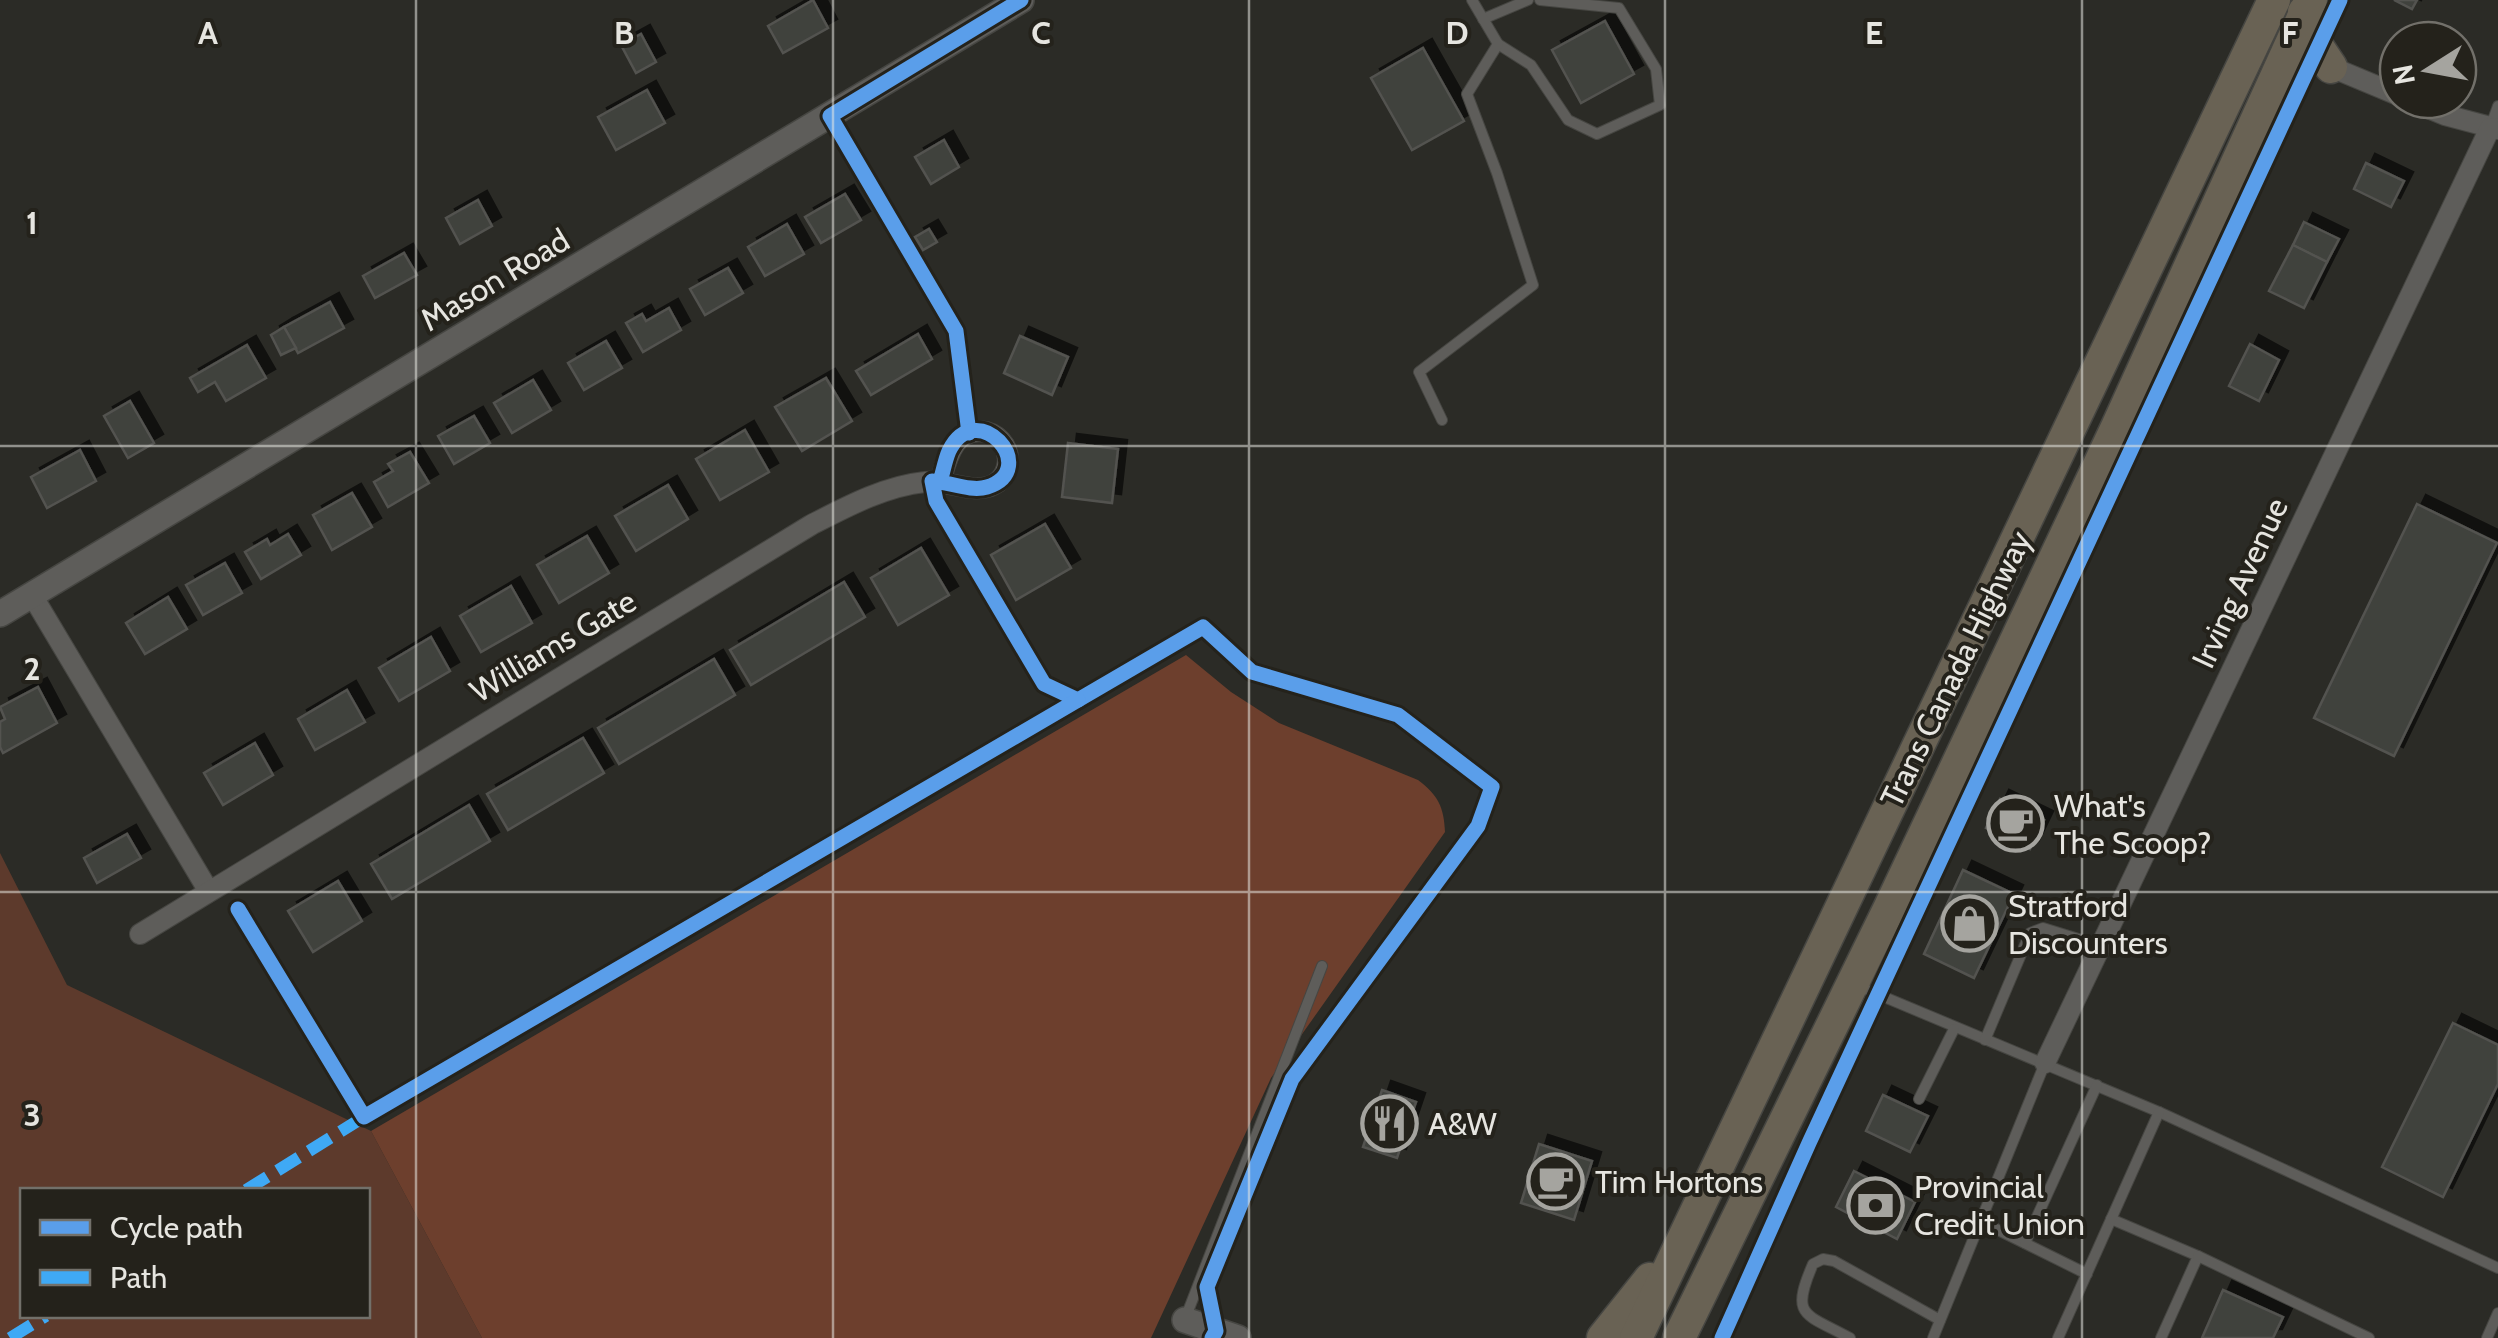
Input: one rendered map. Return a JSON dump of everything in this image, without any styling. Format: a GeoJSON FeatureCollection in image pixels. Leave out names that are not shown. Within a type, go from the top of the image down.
{"type":"FeatureCollection","features":[{"type":"Feature","properties":{"kind":"highway"},"geometry":{"type":"LineString","coordinates":[[2296,4],[2331,67]]}},
{"type":"Feature","properties":{"kind":"highway","name":"Trans Canada Highway"},"geometry":{"type":"LineString","coordinates":[[1679,1338],[2117,427],[2275,78],[2296,4]]}},
{"type":"Feature","properties":{"kind":"highway","name":"Trans Canada Highway"},"geometry":{"type":"LineString","coordinates":[[1636,1338],[2296,4]]}},
{"type":"Feature","properties":{"kind":"highway"},"geometry":{"type":"LineString","coordinates":[[2275,78],[2308,67],[2331,67]]}},
{"type":"Feature","properties":{"kind":"highway"},"geometry":{"type":"LineString","coordinates":[[1603,1338],[1684,1236]]}},
{"type":"Feature","properties":{"kind":"street","name":"Mason Road"},"geometry":{"type":"LineString","coordinates":[[0,614],[1021,0]]}},
{"type":"Feature","properties":{"kind":"street"},"geometry":{"type":"LineString","coordinates":[[2331,67],[2378,87]]}},
{"type":"Feature","properties":{"kind":"street"},"geometry":{"type":"LineString","coordinates":[[2463,120],[2494,128]]}},
{"type":"Feature","properties":{"kind":"street","name":"Irving Avenue"},"geometry":{"type":"LineString","coordinates":[[2044,1063],[2494,128]]}},
{"type":"Feature","properties":{"kind":"street","name":"Williams Gate"},"geometry":{"type":"LineString","coordinates":[[140,934],[811,526],[891,490],[913,483],[940,482]]}},
{"type":"Feature","properties":{"kind":"street"},"geometry":{"type":"LineString","coordinates":[[32,595],[208,890]]}},
{"type":"Feature","properties":{"kind":"street"},"geometry":{"type":"LineString","coordinates":[[1181,1329],[1238,1338]]}},
{"type":"Feature","properties":{"kind":"lane"},"geometry":{"type":"LineString","coordinates":[[1472,0],[1498,44],[1531,65],[1568,120],[1597,134],[1660,105],[1656,69],[1619,8],[1540,0]]}},
{"type":"Feature","properties":{"kind":"lane"},"geometry":{"type":"LineString","coordinates":[[1483,19],[1528,0]]}},
{"type":"Feature","properties":{"kind":"lane"},"geometry":{"type":"LineString","coordinates":[[1442,420],[1419,372],[1533,285],[1467,94],[1498,44]]}},
{"type":"Feature","properties":{"kind":"lane"},"geometry":{"type":"LineString","coordinates":[[2494,128],[2498,106]]}},
{"type":"Feature","properties":{"kind":"lane"},"geometry":{"type":"LineString","coordinates":[[1985,1040],[2030,933],[2043,928],[2100,946]]}},
{"type":"Feature","properties":{"kind":"lane"},"geometry":{"type":"LineString","coordinates":[[1181,1329],[1322,966]]}},
{"type":"Feature","properties":{"kind":"lane"},"geometry":{"type":"LineString","coordinates":[[1852,984],[2160,1112],[2498,1268]]}},
{"type":"Feature","properties":{"kind":"lane"},"geometry":{"type":"LineString","coordinates":[[1919,1099],[1954,1028]]}},
{"type":"Feature","properties":{"kind":"lane"},"geometry":{"type":"LineString","coordinates":[[1933,1338],[2044,1063]]}},
{"type":"Feature","properties":{"kind":"lane"},"geometry":{"type":"LineString","coordinates":[[2025,1243],[2097,1085]]}},
{"type":"Feature","properties":{"kind":"lane"},"geometry":{"type":"LineString","coordinates":[[2058,1338],[2160,1112]]}},
{"type":"Feature","properties":{"kind":"lane"},"geometry":{"type":"LineString","coordinates":[[2111,1219],[2369,1338]]}},
{"type":"Feature","properties":{"kind":"lane"},"geometry":{"type":"LineString","coordinates":[[1982,1222],[2087,1274]]}},
{"type":"Feature","properties":{"kind":"lane"},"geometry":{"type":"LineString","coordinates":[[2162,1338],[2198,1256]]}},
{"type":"Feature","properties":{"kind":"lane"},"geometry":{"type":"LineString","coordinates":[[1850,1338],[1810,1316],[1802,1306],[1800,1294],[1813,1264],[1834,1261],[1940,1320]]}},
{"type":"Feature","properties":{"kind":"lane"},"geometry":{"type":"LineString","coordinates":[[2487,1338],[2498,1313]]}},
{"type":"Feature","properties":{"kind":"shaded area"},"geometry":{"type":"Polygon","coordinates":[[[1186,655],[1231,692],[1279,723],[1418,780],[1439,802],[1445,832],[1271,1078],[1151,1338],[482,1338],[371,1131],[1186,655]]]}},
{"type":"Feature","properties":{"kind":"shaded area"},"geometry":{"type":"Polygon","coordinates":[[[0,853],[67,985],[371,1131],[482,1338],[0,1338],[0,853]]]}},
{"type":"Feature","properties":{"kind":"building"},"geometry":{"type":"Polygon","coordinates":[[[813,0],[828,28],[783,53],[768,26],[813,0]]]}},
{"type":"Feature","properties":{"kind":"building"},"geometry":{"type":"Polygon","coordinates":[[[2394,0],[2417,0],[2412,9],[2394,0]]]}},
{"type":"Feature","properties":{"kind":"building"},"geometry":{"type":"Polygon","coordinates":[[[1605,21],[1634,74],[1581,103],[1552,50],[1605,21]]]}},
{"type":"Feature","properties":{"kind":"building"},"geometry":{"type":"Polygon","coordinates":[[[641,34],[656,62],[636,73],[621,45],[641,34]]]}},
{"type":"Feature","properties":{"kind":"building"},"geometry":{"type":"Polygon","coordinates":[[[1423,48],[1464,121],[1412,150],[1371,78],[1423,48]]]}},
{"type":"Feature","properties":{"kind":"building"},"geometry":{"type":"Polygon","coordinates":[[[647,90],[665,123],[616,150],[598,117],[647,90]]]}},
{"type":"Feature","properties":{"kind":"building"},"geometry":{"type":"Polygon","coordinates":[[[944,140],[959,167],[931,184],[915,157],[944,140]]]}},
{"type":"Feature","properties":{"kind":"building"},"geometry":{"type":"Polygon","coordinates":[[[2366,163],[2404,181],[2391,207],[2354,189],[2366,163]]]}},
{"type":"Feature","properties":{"kind":"building"},"geometry":{"type":"Polygon","coordinates":[[[845,194],[861,220],[821,243],[805,217],[845,194]]]}},
{"type":"Feature","properties":{"kind":"building"},"geometry":{"type":"Polygon","coordinates":[[[478,200],[492,226],[460,244],[446,218],[478,200]]]}},
{"type":"Feature","properties":{"kind":"building"},"geometry":{"type":"Polygon","coordinates":[[[2304,222],[2339,239],[2327,262],[2293,245],[2304,222]]]}},
{"type":"Feature","properties":{"kind":"building"},"geometry":{"type":"Polygon","coordinates":[[[787,224],[804,254],[765,276],[748,247],[787,224]]]}},
{"type":"Feature","properties":{"kind":"building"},"geometry":{"type":"Polygon","coordinates":[[[929,229],[937,242],[923,250],[915,237],[929,229]]]}},
{"type":"Feature","properties":{"kind":"building"},"geometry":{"type":"Polygon","coordinates":[[[2293,245],[2327,262],[2304,308],[2269,291],[2293,245]]]}},
{"type":"Feature","properties":{"kind":"building"},"geometry":{"type":"Polygon","coordinates":[[[404,253],[417,275],[375,298],[363,276],[404,253]]]}},
{"type":"Feature","properties":{"kind":"building"},"geometry":{"type":"Polygon","coordinates":[[[728,268],[743,293],[705,315],[690,289],[728,268]]]}},
{"type":"Feature","properties":{"kind":"building"},"geometry":{"type":"Polygon","coordinates":[[[330,302],[344,328],[298,353],[284,327],[330,302]]]}},
{"type":"Feature","properties":{"kind":"building"},"geometry":{"type":"Polygon","coordinates":[[[669,308],[681,330],[643,352],[626,323],[642,314],[646,321],[669,308]]]}},
{"type":"Feature","properties":{"kind":"building"},"geometry":{"type":"Polygon","coordinates":[[[284,327],[296,348],[281,355],[271,335],[284,327]]]}},
{"type":"Feature","properties":{"kind":"building"},"geometry":{"type":"Polygon","coordinates":[[[918,334],[932,359],[871,395],[856,371],[918,334]]]}},
{"type":"Feature","properties":{"kind":"building"},"geometry":{"type":"Polygon","coordinates":[[[1020,336],[1068,357],[1052,395],[1004,373],[1020,336]]]}},
{"type":"Feature","properties":{"kind":"building"},"geometry":{"type":"Polygon","coordinates":[[[606,341],[622,368],[584,390],[568,363],[606,341]]]}},
{"type":"Feature","properties":{"kind":"building"},"geometry":{"type":"Polygon","coordinates":[[[2250,344],[2279,360],[2259,401],[2229,386],[2250,344]]]}},
{"type":"Feature","properties":{"kind":"building"},"geometry":{"type":"Polygon","coordinates":[[[247,345],[266,378],[226,401],[215,382],[198,392],[190,378],[247,345]]]}},
{"type":"Feature","properties":{"kind":"building"},"geometry":{"type":"Polygon","coordinates":[[[826,378],[852,421],[802,451],[775,407],[826,378]]]}},
{"type":"Feature","properties":{"kind":"building"},"geometry":{"type":"Polygon","coordinates":[[[533,380],[551,410],[512,433],[494,403],[533,380]]]}},
{"type":"Feature","properties":{"kind":"building"},"geometry":{"type":"Polygon","coordinates":[[[130,401],[154,443],[128,458],[104,416],[130,401]]]}},
{"type":"Feature","properties":{"kind":"building"},"geometry":{"type":"Polygon","coordinates":[[[474,416],[490,443],[454,464],[438,436],[474,416]]]}},
{"type":"Feature","properties":{"kind":"building"},"geometry":{"type":"Polygon","coordinates":[[[745,430],[769,472],[720,500],[696,459],[745,430]]]}},
{"type":"Feature","properties":{"kind":"building"},"geometry":{"type":"Polygon","coordinates":[[[1068,443],[1118,449],[1112,503],[1062,497],[1068,443]]]}},
{"type":"Feature","properties":{"kind":"building"},"geometry":{"type":"Polygon","coordinates":[[[80,450],[96,481],[47,508],[31,477],[80,450]]]}},
{"type":"Feature","properties":{"kind":"building"},"geometry":{"type":"Polygon","coordinates":[[[410,452],[429,483],[388,507],[374,482],[393,471],[388,464],[410,452]]]}},
{"type":"Feature","properties":{"kind":"building"},"geometry":{"type":"Polygon","coordinates":[[[668,485],[688,519],[636,551],[615,516],[668,485]]]}},
{"type":"Feature","properties":{"kind":"building"},"geometry":{"type":"Polygon","coordinates":[[[352,493],[372,527],[332,550],[313,515],[352,493]]]}},
{"type":"Feature","properties":{"kind":"building"},"geometry":{"type":"Polygon","coordinates":[[[2417,504],[2497,543],[2394,756],[2314,718],[2417,504]]]}},
{"type":"Feature","properties":{"kind":"building"},"geometry":{"type":"Polygon","coordinates":[[[1045,524],[1071,568],[1016,600],[991,555],[1045,524]]]}},
{"type":"Feature","properties":{"kind":"building"},"geometry":{"type":"Polygon","coordinates":[[[288,534],[301,555],[261,579],[245,552],[267,539],[270,545],[288,534]]]}},
{"type":"Feature","properties":{"kind":"building"},"geometry":{"type":"Polygon","coordinates":[[[587,536],[609,573],[559,603],[537,565],[587,536]]]}},
{"type":"Feature","properties":{"kind":"building"},"geometry":{"type":"Polygon","coordinates":[[[921,548],[949,595],[898,625],[871,578],[921,548]]]}},
{"type":"Feature","properties":{"kind":"building"},"geometry":{"type":"Polygon","coordinates":[[[225,563],[242,593],[203,615],[186,585],[225,563]]]}},
{"type":"Feature","properties":{"kind":"building"},"geometry":{"type":"Polygon","coordinates":[[[844,582],[865,617],[751,685],[730,650],[844,582]]]}},
{"type":"Feature","properties":{"kind":"building"},"geometry":{"type":"Polygon","coordinates":[[[511,586],[532,623],[481,652],[460,616],[511,586]]]}},
{"type":"Feature","properties":{"kind":"building"},"geometry":{"type":"Polygon","coordinates":[[[168,597],[187,629],[145,654],[126,623],[168,597]]]}},
{"type":"Feature","properties":{"kind":"building"},"geometry":{"type":"Polygon","coordinates":[[[431,637],[450,671],[399,701],[379,668],[431,637]]]}},
{"type":"Feature","properties":{"kind":"building"},"geometry":{"type":"Polygon","coordinates":[[[714,659],[735,695],[619,764],[598,728],[714,659]]]}},
{"type":"Feature","properties":{"kind":"building"},"geometry":{"type":"Polygon","coordinates":[[[38,687],[57,723],[3,753],[0,722],[5,719],[0,707],[38,687]]]}},
{"type":"Feature","properties":{"kind":"building"},"geometry":{"type":"Polygon","coordinates":[[[347,690],[365,722],[315,750],[298,719],[347,690]]]}},
{"type":"Feature","properties":{"kind":"building"},"geometry":{"type":"Polygon","coordinates":[[[583,738],[604,773],[508,830],[487,794],[583,738]]]}},
{"type":"Feature","properties":{"kind":"building"},"geometry":{"type":"Polygon","coordinates":[[[255,743],[273,775],[223,805],[204,773],[255,743]]]}},
{"type":"Feature","properties":{"kind":"building","name":"What's The Scoop?"},"geometry":{"type":"Polygon","coordinates":[[[2000,799],[2044,820],[2030,849],[1986,828],[2000,799]]]}},
{"type":"Feature","properties":{"kind":"building"},"geometry":{"type":"Polygon","coordinates":[[[469,805],[490,841],[392,899],[371,864],[469,805]]]}},
{"type":"Feature","properties":{"kind":"building"},"geometry":{"type":"Polygon","coordinates":[[[127,834],[141,858],[97,883],[84,858],[127,834]]]}},
{"type":"Feature","properties":{"kind":"building","name":"Stratford Discounters"},"geometry":{"type":"Polygon","coordinates":[[[1963,870],[2014,894],[1974,978],[1924,954],[1963,870]]]}},
{"type":"Feature","properties":{"kind":"building"},"geometry":{"type":"Polygon","coordinates":[[[338,881],[362,921],[313,952],[288,911],[338,881]]]}},
{"type":"Feature","properties":{"kind":"building"},"geometry":{"type":"Polygon","coordinates":[[[2453,1023],[2498,1045],[2498,1084],[2443,1197],[2382,1167],[2453,1023]]]}},
{"type":"Feature","properties":{"kind":"building","name":"A&W"},"geometry":{"type":"Polygon","coordinates":[[[1382,1090],[1416,1102],[1397,1158],[1363,1147],[1382,1090]]]}},
{"type":"Feature","properties":{"kind":"building"},"geometry":{"type":"Polygon","coordinates":[[[1883,1095],[1928,1116],[1910,1152],[1866,1131],[1883,1095]]]}},
{"type":"Feature","properties":{"kind":"building","name":"Tim Hortons"},"geometry":{"type":"Polygon","coordinates":[[[1539,1144],[1592,1161],[1574,1220],[1521,1203],[1539,1144]]]}},
{"type":"Feature","properties":{"kind":"building","name":"Provincial Credit Union"},"geometry":{"type":"Polygon","coordinates":[[[1854,1171],[1915,1202],[1897,1239],[1836,1207],[1854,1171]]]}},
{"type":"Feature","properties":{"kind":"building"},"geometry":{"type":"Polygon","coordinates":[[[2223,1290],[2283,1317],[2273,1338],[2202,1338],[2223,1290]]]}},
{"type":"Feature","properties":{"kind":"marked path"},"geometry":{"type":"LineString","coordinates":[[249,1188],[364,1117]]}},
{"type":"Feature","properties":{"kind":"marked path"},"geometry":{"type":"LineString","coordinates":[[10,1338],[43,1318]]}},
{"type":"Feature","properties":{"kind":"cycle path"},"geometry":{"type":"LineString","coordinates":[[969,433],[956,331],[830,116],[1021,0]]}},
{"type":"Feature","properties":{"kind":"cycle path"},"geometry":{"type":"LineString","coordinates":[[1722,1338],[2340,0]]}},
{"type":"Feature","properties":{"kind":"cycle path"},"geometry":{"type":"LineString","coordinates":[[940,482],[949,451],[961,436],[974,430],[988,433],[1007,453],[1008,466],[1003,478],[987,487],[967,488],[932,481],[936,501],[1044,684],[1078,700],[1203,627],[1252,672],[1398,715],[1492,787],[1478,826],[1292,1079],[1207,1287],[1216,1331],[1212,1338]]}},
{"type":"Feature","properties":{"kind":"cycle path"},"geometry":{"type":"LineString","coordinates":[[238,909],[364,1117],[1078,700]]}},
{"type":"Feature","properties":{"kind":"place","name":"What's The Scoop?"},"geometry":{"type":"Point","coordinates":[2015,824]}},
{"type":"Feature","properties":{"kind":"place","name":"Stratford Discounters"},"geometry":{"type":"Point","coordinates":[1969,924]}},
{"type":"Feature","properties":{"kind":"place","name":"A&W"},"geometry":{"type":"Point","coordinates":[1389,1124]}},
{"type":"Feature","properties":{"kind":"place","name":"Tim Hortons"},"geometry":{"type":"Point","coordinates":[1556,1182]}},
{"type":"Feature","properties":{"kind":"place","name":"Provincial Credit Union"},"geometry":{"type":"Point","coordinates":[1875,1205]}}]}
